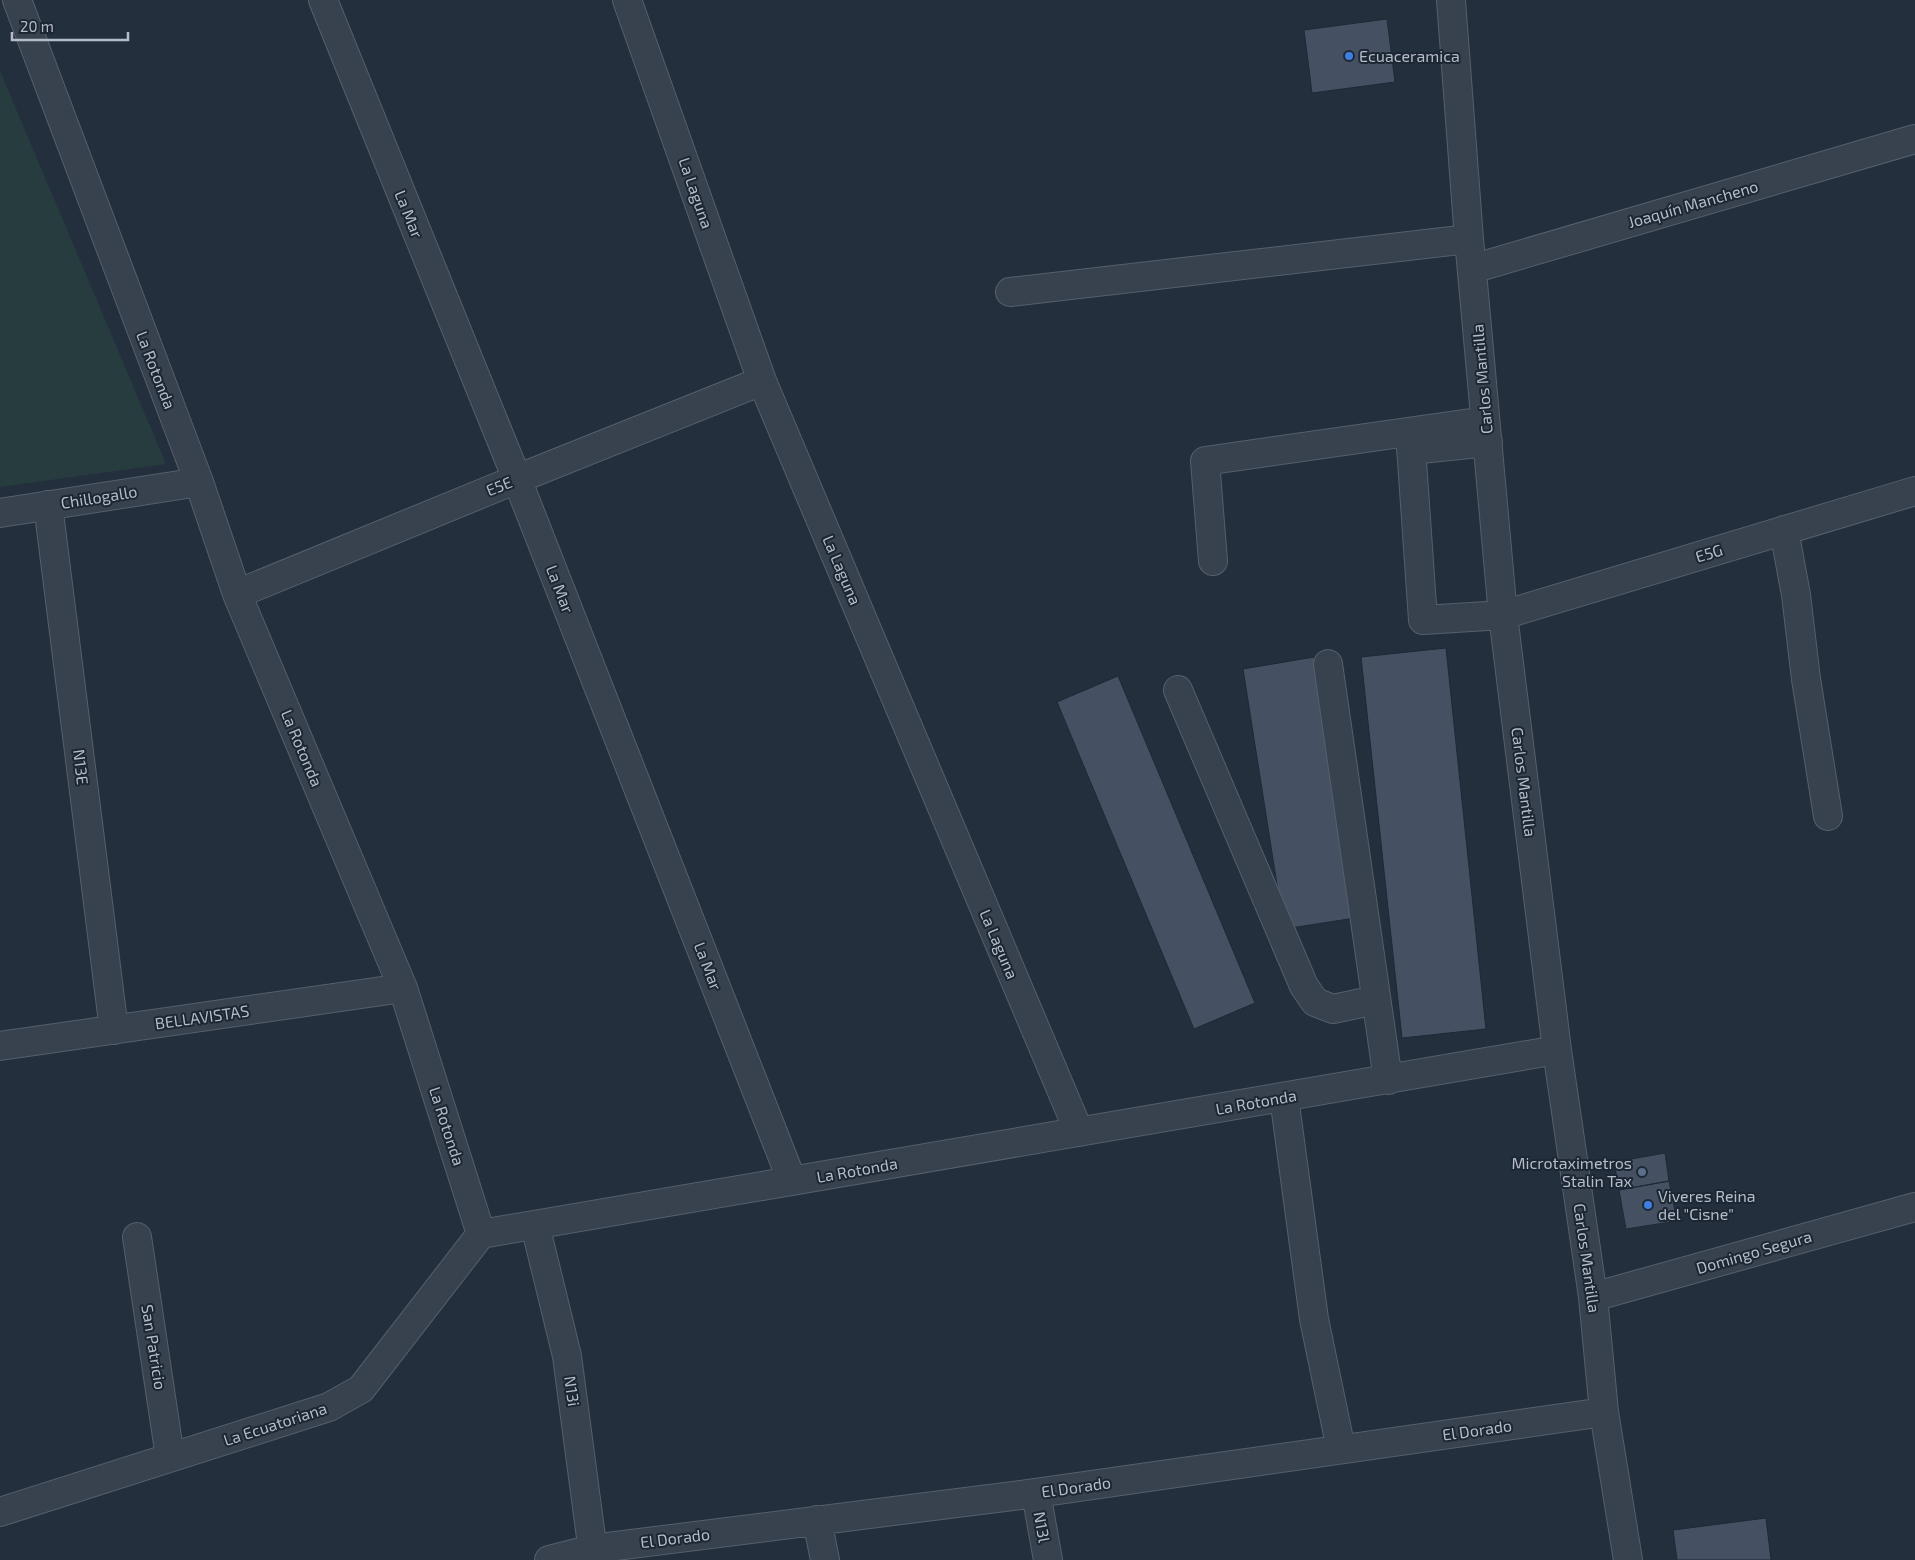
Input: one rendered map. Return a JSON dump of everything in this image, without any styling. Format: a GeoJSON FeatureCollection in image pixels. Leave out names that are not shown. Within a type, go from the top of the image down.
{"type":"FeatureCollection","features":[{"type":"Feature","properties":{"kind":"street"},"geometry":{"type":"LineString","coordinates":[[0,1],[8,0]]}},
{"type":"Feature","properties":{"kind":"street","name":"La Rotonda"},"geometry":{"type":"LineString","coordinates":[[17,0],[198,482],[237,594],[403,988],[481,1234],[1557,1050]]}},
{"type":"Feature","properties":{"kind":"street","name":"La Mar"},"geometry":{"type":"LineString","coordinates":[[323,0],[517,479],[792,1181]]}},
{"type":"Feature","properties":{"kind":"street","name":"La Laguna"},"geometry":{"type":"LineString","coordinates":[[627,0],[762,381],[1079,1132]]}},
{"type":"Feature","properties":{"kind":"street","name":"Carlos Mantilla"},"geometry":{"type":"LineString","coordinates":[[1451,0],[1469,239],[1503,615],[1557,1050],[1593,1297],[1604,1412],[1628,1560]]}},
{"type":"Feature","properties":{"kind":"street","name":"Joaquín Mancheno"},"geometry":{"type":"LineString","coordinates":[[1472,269],[1915,139]]}},
{"type":"Feature","properties":{"kind":"street"},"geometry":{"type":"LineString","coordinates":[[1010,292],[1469,239]]}},
{"type":"Feature","properties":{"kind":"street","name":"E5E"},"geometry":{"type":"LineString","coordinates":[[237,594],[762,381]]}},
{"type":"Feature","properties":{"kind":"street"},"geometry":{"type":"LineString","coordinates":[[1213,561],[1205,461],[1487,432]]}},
{"type":"Feature","properties":{"kind":"street","name":"E5G"},"geometry":{"type":"LineString","coordinates":[[1410,441],[1423,620],[1503,615],[1915,491]]}},
{"type":"Feature","properties":{"kind":"street","name":"Chillogallo"},"geometry":{"type":"LineString","coordinates":[[0,513],[198,482]]}},
{"type":"Feature","properties":{"kind":"street","name":"N13E"},"geometry":{"type":"LineString","coordinates":[[48,505],[114,1030]]}},
{"type":"Feature","properties":{"kind":"street"},"geometry":{"type":"LineString","coordinates":[[1784,530],[1796,596],[1806,679],[1828,816]]}},
{"type":"Feature","properties":{"kind":"street"},"geometry":{"type":"LineString","coordinates":[[1328,664],[1388,1080]]}},
{"type":"Feature","properties":{"kind":"street"},"geometry":{"type":"LineString","coordinates":[[1178,690],[1304,986],[1315,1002],[1333,1009],[1376,1000]]}},
{"type":"Feature","properties":{"kind":"street","name":"BELLAVISTAS"},"geometry":{"type":"LineString","coordinates":[[0,1046],[403,988]]}},
{"type":"Feature","properties":{"kind":"street"},"geometry":{"type":"LineString","coordinates":[[1284,1097],[1314,1319],[1341,1449]]}},
{"type":"Feature","properties":{"kind":"street","name":"Domingo Segura"},"geometry":{"type":"LineString","coordinates":[[1593,1297],[1915,1207]]}},
{"type":"Feature","properties":{"kind":"street","name":"N13i"},"geometry":{"type":"LineString","coordinates":[[536,1225],[567,1356],[581,1450],[593,1554]]}},
{"type":"Feature","properties":{"kind":"street","name":"La Ecuatoriana"},"geometry":{"type":"LineString","coordinates":[[0,1512],[329,1407],[360,1389],[481,1234]]}},
{"type":"Feature","properties":{"kind":"street","name":"San Patricio"},"geometry":{"type":"LineString","coordinates":[[137,1236],[170,1458]]}},
{"type":"Feature","properties":{"kind":"street","name":"El Dorado"},"geometry":{"type":"LineString","coordinates":[[549,1560],[818,1520],[1036,1493],[1604,1412]]}},
{"type":"Feature","properties":{"kind":"street","name":"N13l"},"geometry":{"type":"LineString","coordinates":[[1036,1493],[1048,1560]]}},
{"type":"Feature","properties":{"kind":"street"},"geometry":{"type":"LineString","coordinates":[[818,1520],[825,1560]]}},
{"type":"Feature","properties":{"kind":"green space"},"geometry":{"type":"Polygon","coordinates":[[[0,71],[166,464],[0,487],[0,71]]]}},
{"type":"Feature","properties":{"kind":"building","name":"Ecuaceramica"},"geometry":{"type":"Polygon","coordinates":[[[1387,19],[1395,82],[1312,93],[1304,30],[1387,19]]]}},
{"type":"Feature","properties":{"kind":"building"},"geometry":{"type":"Polygon","coordinates":[[[1446,648],[1486,1029],[1402,1038],[1361,657],[1446,648]]]}},
{"type":"Feature","properties":{"kind":"building"},"geometry":{"type":"Polygon","coordinates":[[[1314,657],[1355,918],[1284,929],[1243,669],[1314,657]]]}},
{"type":"Feature","properties":{"kind":"building"},"geometry":{"type":"Polygon","coordinates":[[[1118,676],[1255,1003],[1194,1029],[1057,702],[1118,676]]]}},
{"type":"Feature","properties":{"kind":"building","name":"Microtaximetros Stalin Tax"},"geometry":{"type":"Polygon","coordinates":[[[1665,1153],[1669,1181],[1619,1190],[1614,1162],[1665,1153]]]}},
{"type":"Feature","properties":{"kind":"building","name":"Viveres Reina del \"Cisne\""},"geometry":{"type":"Polygon","coordinates":[[[1669,1181],[1677,1221],[1626,1229],[1619,1190],[1669,1181]]]}},
{"type":"Feature","properties":{"kind":"building"},"geometry":{"type":"Polygon","coordinates":[[[1766,1518],[1771,1560],[1677,1560],[1673,1530],[1766,1518]]]}},
{"type":"Feature","properties":{"kind":"place","name":"Ecuaceramica"},"geometry":{"type":"Point","coordinates":[1349,56]}},
{"type":"Feature","properties":{"kind":"place","name":"Microtaximetros Stalin Tax"},"geometry":{"type":"Point","coordinates":[1642,1172]}},
{"type":"Feature","properties":{"kind":"place","name":"Viveres Reina del \"Cisne\""},"geometry":{"type":"Point","coordinates":[1648,1205]}}]}
